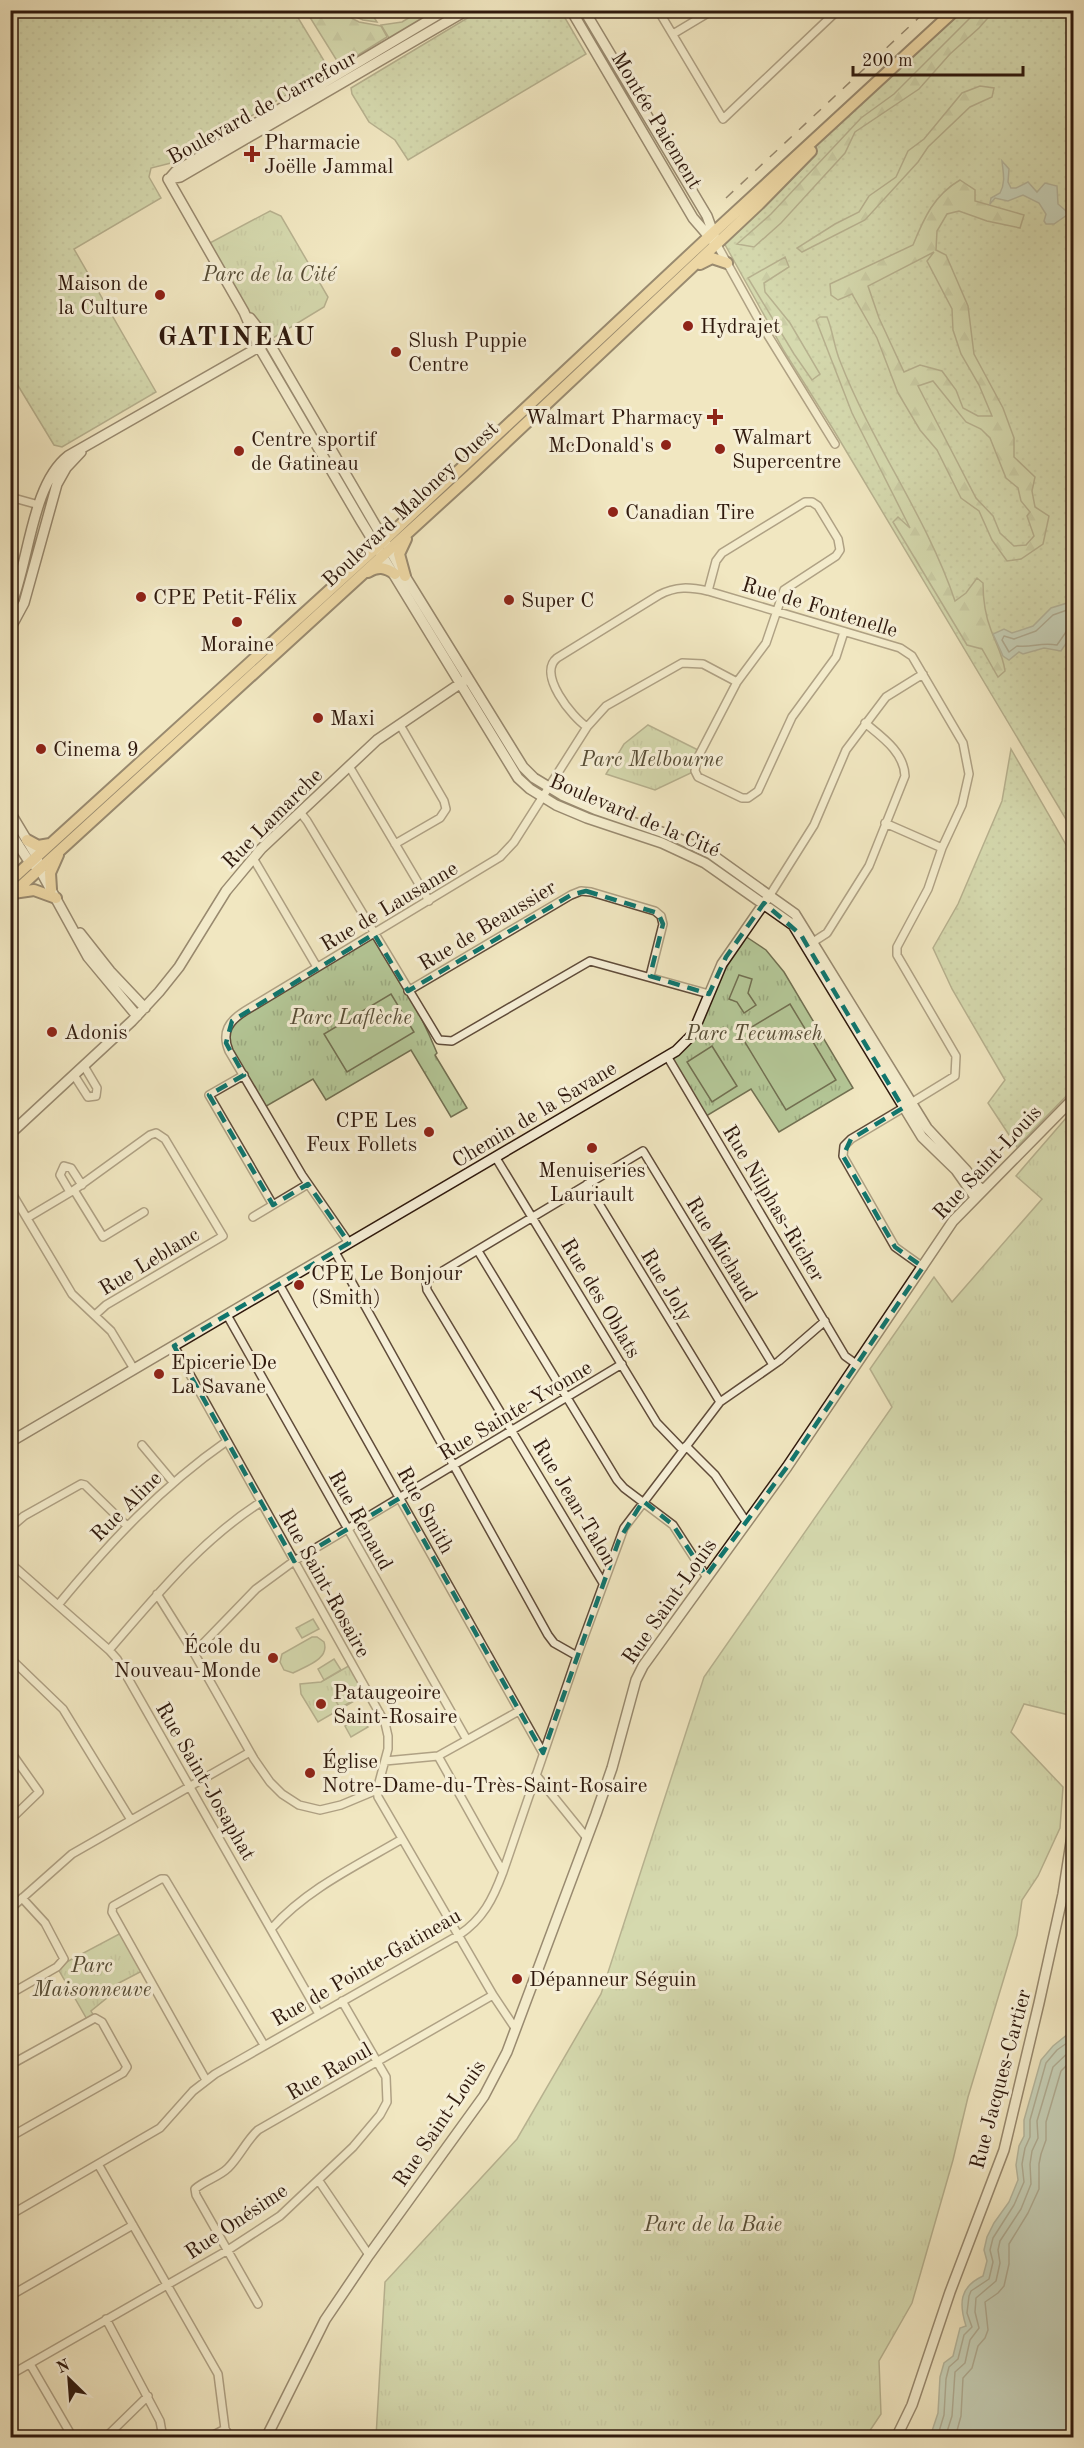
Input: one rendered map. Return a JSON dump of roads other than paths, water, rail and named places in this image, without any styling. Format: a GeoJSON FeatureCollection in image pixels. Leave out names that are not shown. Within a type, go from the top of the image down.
{"type":"FeatureCollection","features":[{"type":"Feature","properties":{"kind":"main road","name":"Boulevard Maloney Ouest"},"geometry":{"type":"LineString","coordinates":[[12,894],[51,843],[383,548],[713,237],[779,185],[809,154],[826,131],[955,10]]}},
{"type":"Feature","properties":{"kind":"main road","name":"Boulevard Maloney Ouest"},"geometry":{"type":"LineString","coordinates":[[10,881],[35,862],[63,846],[359,577],[383,548],[428,515],[680,278],[713,237]]}},
{"type":"Feature","properties":{"kind":"main road"},"geometry":{"type":"LineString","coordinates":[[680,278],[707,259],[727,263]]}},
{"type":"Feature","properties":{"kind":"main road"},"geometry":{"type":"LineString","coordinates":[[359,577],[377,568],[386,568],[400,575],[399,558],[404,541],[428,515]]}},
{"type":"Feature","properties":{"kind":"main road"},"geometry":{"type":"LineString","coordinates":[[27,840],[38,846],[51,843]]}},
{"type":"Feature","properties":{"kind":"main road"},"geometry":{"type":"LineString","coordinates":[[12,894],[34,890],[54,893],[50,879],[52,868],[63,846]]}},
{"type":"Feature","properties":{"kind":"street","name":"Boulevard de Carrefour"},"geometry":{"type":"LineString","coordinates":[[168,179],[176,171],[446,10]]}},
{"type":"Feature","properties":{"kind":"street","name":"Boulevard de Carrefour"},"geometry":{"type":"LineString","coordinates":[[168,179],[180,177],[467,10]]}},
{"type":"Feature","properties":{"kind":"street","name":"Montée Paiement"},"geometry":{"type":"LineString","coordinates":[[571,10],[693,218],[713,237]]}},
{"type":"Feature","properties":{"kind":"street","name":"Montée Paiement"},"geometry":{"type":"LineString","coordinates":[[584,10],[707,216],[713,237],[727,263],[835,444]]}},
{"type":"Feature","properties":{"kind":"street"},"geometry":{"type":"LineString","coordinates":[[658,10],[723,119],[838,10]]}},
{"type":"Feature","properties":{"kind":"street"},"geometry":{"type":"LineString","coordinates":[[673,34],[713,10]]}},
{"type":"Feature","properties":{"kind":"street","name":"Boulevard de la Cité"},"geometry":{"type":"LineString","coordinates":[[168,179],[244,312],[259,346],[312,436],[468,678],[518,760],[534,778],[549,788],[584,805],[661,831],[711,854],[767,899],[811,944],[907,1105],[922,1137],[978,1193]]}},
{"type":"Feature","properties":{"kind":"street","name":"Boulevard de la Cité"},"geometry":{"type":"LineString","coordinates":[[244,312],[268,341],[321,430],[383,548]]}},
{"type":"Feature","properties":{"kind":"street"},"geometry":{"type":"LineString","coordinates":[[10,629],[39,505],[47,482],[57,466],[68,456],[268,341]]}},
{"type":"Feature","properties":{"kind":"street"},"geometry":{"type":"LineString","coordinates":[[312,436],[321,430]]}},
{"type":"Feature","properties":{"kind":"street"},"geometry":{"type":"LineString","coordinates":[[13,612],[24,603],[50,508],[62,475],[72,461],[89,445]]}},
{"type":"Feature","properties":{"kind":"street"},"geometry":{"type":"LineString","coordinates":[[10,497],[50,508]]}},
{"type":"Feature","properties":{"kind":"street"},"geometry":{"type":"LineString","coordinates":[[708,591],[716,561],[722,553],[800,504],[812,502],[818,506],[838,539],[840,550],[833,558],[786,588],[766,643],[737,682],[703,746],[695,767],[696,774],[702,779],[745,799],[758,791],[789,723],[836,657],[844,632]]}},
{"type":"Feature","properties":{"kind":"street","name":"Boulevard de la Cité"},"geometry":{"type":"LineString","coordinates":[[400,575],[459,684],[509,765],[525,784],[543,798],[579,815],[662,843],[705,863],[767,899]]}},
{"type":"Feature","properties":{"kind":"street","name":"Rue de Fontenelle"},"geometry":{"type":"LineString","coordinates":[[587,727],[575,718],[552,680],[550,672],[554,661],[664,592],[682,587],[708,591],[904,650],[912,656],[963,743],[969,767],[968,790],[942,848],[925,895],[897,947],[897,955],[956,1056],[955,1076],[907,1105]]}},
{"type":"Feature","properties":{"kind":"street","name":"Rue de Lausanne"},"geometry":{"type":"LineString","coordinates":[[349,1244],[330,1213],[308,1184],[226,1043],[229,1024],[245,1011],[500,857],[514,842],[587,727],[598,712],[612,702],[682,663],[703,664],[737,682]]}},
{"type":"Feature","properties":{"kind":"street","name":"Chemin de la Savane"},"geometry":{"type":"LineString","coordinates":[[12,1441],[496,1158],[683,1045],[692,1035],[726,957],[809,834],[841,758],[865,723],[892,692],[923,674]]}},
{"type":"Feature","properties":{"kind":"street","name":"Rue Lamarche"},"geometry":{"type":"LineString","coordinates":[[10,1134],[145,1008],[171,977],[226,891],[253,858],[377,740],[468,678]]}},
{"type":"Feature","properties":{"kind":"street"},"geometry":{"type":"LineString","coordinates":[[811,944],[827,933],[869,866],[905,772],[893,748],[865,723]]}},
{"type":"Feature","properties":{"kind":"street"},"geometry":{"type":"LineString","coordinates":[[396,844],[440,818],[446,809],[444,801],[400,724]]}},
{"type":"Feature","properties":{"kind":"street"},"geometry":{"type":"LineString","coordinates":[[349,766],[429,901]]}},
{"type":"Feature","properties":{"kind":"street"},"geometry":{"type":"LineString","coordinates":[[10,812],[27,840],[35,862]]}},
{"type":"Feature","properties":{"kind":"street"},"geometry":{"type":"LineString","coordinates":[[300,812],[436,1038],[444,1042],[452,1041],[586,962],[599,962],[709,994]]}},
{"type":"Feature","properties":{"kind":"street"},"geometry":{"type":"LineString","coordinates":[[885,823],[942,848]]}},
{"type":"Feature","properties":{"kind":"street"},"geometry":{"type":"LineString","coordinates":[[10,832],[35,862],[88,957],[137,1016]]}},
{"type":"Feature","properties":{"kind":"street"},"geometry":{"type":"LineString","coordinates":[[253,858],[317,968]]}},
{"type":"Feature","properties":{"kind":"street","name":"Rue de Beaussier"},"geometry":{"type":"LineString","coordinates":[[408,991],[571,895],[586,891],[655,911],[661,916],[663,924],[650,976]]}},
{"type":"Feature","properties":{"kind":"street"},"geometry":{"type":"LineString","coordinates":[[69,920],[110,971],[145,1008]]}},
{"type":"Feature","properties":{"kind":"street","name":"Rue Nilphas-Richer"},"geometry":{"type":"LineString","coordinates":[[667,1056],[845,1356],[856,1364]]}},
{"type":"Feature","properties":{"kind":"street"},"geometry":{"type":"LineString","coordinates":[[74,1075],[87,1097],[96,1096],[97,1088],[84,1066]]}},
{"type":"Feature","properties":{"kind":"street"},"geometry":{"type":"LineString","coordinates":[[244,1076],[209,1095],[273,1205]]}},
{"type":"Feature","properties":{"kind":"street","name":"Rue Saint-Louis"},"geometry":{"type":"LineString","coordinates":[[266,2438],[325,2320],[484,2096],[507,2052],[612,1768],[639,1672],[706,1575],[747,1523],[953,1221],[978,1193],[1074,1098]]}},
{"type":"Feature","properties":{"kind":"street"},"geometry":{"type":"LineString","coordinates":[[907,1105],[851,1139],[844,1146],[843,1155],[896,1247],[923,1268]]}},
{"type":"Feature","properties":{"kind":"street","name":"Rue Leblanc"},"geometry":{"type":"LineString","coordinates":[[27,1218],[82,1185],[150,1135],[160,1134],[165,1138],[223,1236],[112,1301],[95,1315]]}},
{"type":"Feature","properties":{"kind":"street","name":"Rue Michaud"},"geometry":{"type":"LineString","coordinates":[[587,1184],[643,1151],[773,1365]]}},
{"type":"Feature","properties":{"kind":"street","name":"Rue des Oblats"},"geometry":{"type":"LineString","coordinates":[[496,1158],[657,1423],[715,1475],[747,1523]]}},
{"type":"Feature","properties":{"kind":"street"},"geometry":{"type":"LineString","coordinates":[[82,1185],[71,1168],[64,1166],[60,1175],[104,1237],[144,1212]]}},
{"type":"Feature","properties":{"kind":"street"},"geometry":{"type":"LineString","coordinates":[[253,1217],[308,1184]]}},
{"type":"Feature","properties":{"kind":"street"},"geometry":{"type":"LineString","coordinates":[[587,1184],[478,1251],[616,1480],[674,1525],[706,1575]]}},
{"type":"Feature","properties":{"kind":"street","name":"Rue Joly"},"geometry":{"type":"LineString","coordinates":[[587,1184],[720,1402]]}},
{"type":"Feature","properties":{"kind":"street"},"geometry":{"type":"LineString","coordinates":[[10,1190],[72,1294],[114,1335],[134,1369]]}},
{"type":"Feature","properties":{"kind":"street","name":"Rue Jean-Talon"},"geometry":{"type":"LineString","coordinates":[[478,1251],[428,1279],[425,1284],[603,1583]]}},
{"type":"Feature","properties":{"kind":"street"},"geometry":{"type":"LineString","coordinates":[[335,1252],[548,1635],[554,1643],[577,1656]]}},
{"type":"Feature","properties":{"kind":"street","name":"Rue Smith"},"geometry":{"type":"LineString","coordinates":[[279,1284],[543,1753]]}},
{"type":"Feature","properties":{"kind":"street","name":"Rue Renaud"},"geometry":{"type":"LineString","coordinates":[[227,1315],[467,1740]]}},
{"type":"Feature","properties":{"kind":"street","name":"Rue de Pointe-Gatineau"},"geometry":{"type":"LineString","coordinates":[[10,2215],[160,2128],[206,2080],[459,1935],[477,1922],[487,1908],[503,1872],[577,1656],[624,1528],[720,1402],[773,1365],[825,1320]]}},
{"type":"Feature","properties":{"kind":"street","name":"Rue Saint-Rosaire"},"geometry":{"type":"LineString","coordinates":[[174,1346],[385,1724],[389,1743],[376,1790]]}},
{"type":"Feature","properties":{"kind":"street","name":"Rue Sainte-Yvonne"},"geometry":{"type":"LineString","coordinates":[[194,1653],[256,1588],[294,1561],[622,1364]]}},
{"type":"Feature","properties":{"kind":"street","name":"Rue Aline"},"geometry":{"type":"LineString","coordinates":[[58,1605],[126,1525],[173,1482],[227,1441]]}},
{"type":"Feature","properties":{"kind":"street"},"geometry":{"type":"LineString","coordinates":[[142,1444],[173,1482]]}},
{"type":"Feature","properties":{"kind":"street"},"geometry":{"type":"LineString","coordinates":[[10,1528],[24,1516],[81,1484],[85,1485],[126,1525]]}},
{"type":"Feature","properties":{"kind":"street"},"geometry":{"type":"LineString","coordinates":[[110,1650],[157,1594],[222,1529],[261,1502]]}},
{"type":"Feature","properties":{"kind":"street","name":"Rue Saint-Josaphat"},"geometry":{"type":"LineString","coordinates":[[10,1563],[110,1650],[320,2014]]}},
{"type":"Feature","properties":{"kind":"street"},"geometry":{"type":"LineString","coordinates":[[157,1594],[194,1653],[250,1752],[277,1789],[292,1802],[310,1809],[333,1807],[376,1790],[493,1995],[515,2028]]}},
{"type":"Feature","properties":{"kind":"street"},"geometry":{"type":"LineString","coordinates":[[10,1658],[63,1709],[131,1820]]}},
{"type":"Feature","properties":{"kind":"street"},"geometry":{"type":"LineString","coordinates":[[385,1761],[438,1756],[519,1711]]}},
{"type":"Feature","properties":{"kind":"street"},"geometry":{"type":"LineString","coordinates":[[10,1751],[39,1792],[10,1820]]}},
{"type":"Feature","properties":{"kind":"street"},"geometry":{"type":"LineString","coordinates":[[10,1909],[67,1857],[250,1752]]}},
{"type":"Feature","properties":{"kind":"street"},"geometry":{"type":"LineString","coordinates":[[438,1756],[503,1872]]}},
{"type":"Feature","properties":{"kind":"street"},"geometry":{"type":"LineString","coordinates":[[536,1775],[587,1838]]}},
{"type":"Feature","properties":{"kind":"street","name":"Rue Jacques-Cartier"},"geometry":{"type":"LineString","coordinates":[[896,2438],[912,2406],[953,2283],[1004,2150],[1040,2003],[1063,1894],[1074,1823]]}},
{"type":"Feature","properties":{"kind":"street"},"geometry":{"type":"LineString","coordinates":[[272,1928],[305,1896],[402,1839]]}},
{"type":"Feature","properties":{"kind":"street"},"geometry":{"type":"LineString","coordinates":[[206,2080],[112,1912],[113,1906],[161,1879],[165,1879],[264,2045]]}},
{"type":"Feature","properties":{"kind":"street"},"geometry":{"type":"LineString","coordinates":[[10,1994],[57,1968],[64,1959],[45,1923],[22,1898]]}},
{"type":"Feature","properties":{"kind":"street","name":"Rue Raoul"},"geometry":{"type":"LineString","coordinates":[[228,2250],[196,2195],[195,2189],[226,2170],[240,2155],[250,2137],[258,2130],[493,1995]]}},
{"type":"Feature","properties":{"kind":"street","name":"Rue Onésime"},"geometry":{"type":"LineString","coordinates":[[10,2374],[228,2250],[280,2216],[353,2147],[380,2115],[387,2102],[386,2077],[342,2001]]}},
{"type":"Feature","properties":{"kind":"street"},"geometry":{"type":"LineString","coordinates":[[10,2065],[95,2018],[102,2022],[127,2067],[123,2073],[10,2137]]}},
{"type":"Feature","properties":{"kind":"street"},"geometry":{"type":"LineString","coordinates":[[98,2164],[218,2374],[225,2429],[231,2438]]}},
{"type":"Feature","properties":{"kind":"street"},"geometry":{"type":"LineString","coordinates":[[319,2181],[369,2255]]}},
{"type":"Feature","properties":{"kind":"street"},"geometry":{"type":"LineString","coordinates":[[10,2296],[133,2225]]}},
{"type":"Feature","properties":{"kind":"street"},"geometry":{"type":"LineString","coordinates":[[228,2250],[258,2304]]}},
{"type":"Feature","properties":{"kind":"street"},"geometry":{"type":"LineString","coordinates":[[106,2319],[160,2421],[163,2438]]}},
{"type":"Feature","properties":{"kind":"street"},"geometry":{"type":"LineString","coordinates":[[30,2364],[73,2438]]}},
{"type":"Feature","properties":{"kind":"street"},"geometry":{"type":"LineString","coordinates":[[105,2438],[148,2396]]}},
{"type":"Feature","properties":{"kind":"street"},"geometry":{"type":"LineString","coordinates":[[208,2438],[225,2429]]}},
{"type":"Feature","properties":{"kind":"water"},"geometry":{"type":"Polygon","coordinates":[[[1002,161],[1009,169],[1008,182],[1011,188],[1028,182],[1037,192],[1045,183],[1057,186],[1058,204],[1067,215],[1054,224],[1046,224],[1044,221],[1046,214],[1039,203],[1023,195],[1008,201],[995,198],[990,204],[991,198],[1000,193],[1003,185],[1002,161]]]}},
{"type":"Feature","properties":{"kind":"water"},"geometry":{"type":"Polygon","coordinates":[[[1073,594],[1073,633],[1061,651],[1044,648],[1023,654],[1019,652],[1009,660],[1003,656],[993,634],[1004,629],[1012,633],[1033,626],[1051,608],[1067,603],[1073,594]]]}},
{"type":"Feature","properties":{"kind":"water"},"geometry":{"type":"Polygon","coordinates":[[[1073,2030],[1073,2437],[930,2437],[938,2413],[940,2377],[944,2363],[953,2356],[960,2328],[966,2326],[962,2310],[965,2291],[975,2280],[983,2276],[987,2261],[984,2250],[987,2237],[1009,2202],[1018,2180],[1016,2165],[1019,2146],[1024,2136],[1024,2120],[1041,2060],[1053,2046],[1073,2030]]]}},
{"type":"Feature","properties":{"kind":"railway"},"geometry":{"type":"LineString","coordinates":[[726,198],[927,10]]}},
{"type":"Feature","properties":{"kind":"place","name":"Pharmacie Joëlle Jammal"},"geometry":{"type":"Point","coordinates":[252,154]}},
{"type":"Feature","properties":{"kind":"place","name":"Maison de la Culture"},"geometry":{"type":"Point","coordinates":[160,295]}},
{"type":"Feature","properties":{"kind":"place","name":"Hydrajet"},"geometry":{"type":"Point","coordinates":[688,326]}},
{"type":"Feature","properties":{"kind":"place","name":"Slush Puppie Centre"},"geometry":{"type":"Point","coordinates":[396,352]}},
{"type":"Feature","properties":{"kind":"place","name":"Walmart Pharmacy"},"geometry":{"type":"Point","coordinates":[715,417]}},
{"type":"Feature","properties":{"kind":"place","name":"McDonald's"},"geometry":{"type":"Point","coordinates":[666,445]}},
{"type":"Feature","properties":{"kind":"place","name":"Walmart Supercentre"},"geometry":{"type":"Point","coordinates":[720,449]}},
{"type":"Feature","properties":{"kind":"place","name":"Centre sportif de Gatineau"},"geometry":{"type":"Point","coordinates":[239,451]}},
{"type":"Feature","properties":{"kind":"place","name":"Canadian Tire"},"geometry":{"type":"Point","coordinates":[613,512]}},
{"type":"Feature","properties":{"kind":"place","name":"CPE Petit-Félix"},"geometry":{"type":"Point","coordinates":[141,597]}},
{"type":"Feature","properties":{"kind":"place","name":"Super C"},"geometry":{"type":"Point","coordinates":[509,600]}},
{"type":"Feature","properties":{"kind":"place","name":"Moraine"},"geometry":{"type":"Point","coordinates":[237,622]}},
{"type":"Feature","properties":{"kind":"place","name":"Maxi"},"geometry":{"type":"Point","coordinates":[318,718]}},
{"type":"Feature","properties":{"kind":"place","name":"Cinema 9"},"geometry":{"type":"Point","coordinates":[41,749]}},
{"type":"Feature","properties":{"kind":"place","name":"Adonis"},"geometry":{"type":"Point","coordinates":[52,1032]}},
{"type":"Feature","properties":{"kind":"place","name":"CPE Les Feux Follets"},"geometry":{"type":"Point","coordinates":[429,1132]}},
{"type":"Feature","properties":{"kind":"place","name":"Menuiseries Lauriault"},"geometry":{"type":"Point","coordinates":[592,1148]}},
{"type":"Feature","properties":{"kind":"place","name":"CPE Le Bonjour (Smith)"},"geometry":{"type":"Point","coordinates":[299,1285]}},
{"type":"Feature","properties":{"kind":"place","name":"Epicerie De La Savane"},"geometry":{"type":"Point","coordinates":[159,1374]}},
{"type":"Feature","properties":{"kind":"place","name":"École du Nouveau-Monde"},"geometry":{"type":"Point","coordinates":[273,1658]}},
{"type":"Feature","properties":{"kind":"place","name":"Pataugeoire Saint-Rosaire"},"geometry":{"type":"Point","coordinates":[321,1704]}},
{"type":"Feature","properties":{"kind":"place","name":"Église Notre-Dame-du-Très-Saint-Rosaire"},"geometry":{"type":"Point","coordinates":[310,1773]}},
{"type":"Feature","properties":{"kind":"place","name":"Dépanneur Séguin"},"geometry":{"type":"Point","coordinates":[517,1979]}},
{"type":"Feature","properties":{"kind":"district","name":"GATINEAU"},"geometry":{"type":"Point","coordinates":[237,336]}},
{"type":"Feature","properties":{"kind":"park label","name":"Parc de la Cité"},"geometry":{"type":"Point","coordinates":[269,274]}},
{"type":"Feature","properties":{"kind":"park label","name":"Parc Melbourne"},"geometry":{"type":"Point","coordinates":[652,759]}},
{"type":"Feature","properties":{"kind":"park label","name":"Parc Laflèche"},"geometry":{"type":"Point","coordinates":[351,1017]}},
{"type":"Feature","properties":{"kind":"park label","name":"Parc Tecumseh"},"geometry":{"type":"Point","coordinates":[754,1033]}},
{"type":"Feature","properties":{"kind":"park label","name":"Parc Maisonneuve"},"geometry":{"type":"Point","coordinates":[92,1977]}},
{"type":"Feature","properties":{"kind":"park label","name":"Parc de la Baie"},"geometry":{"type":"Point","coordinates":[713,2224]}}]}
